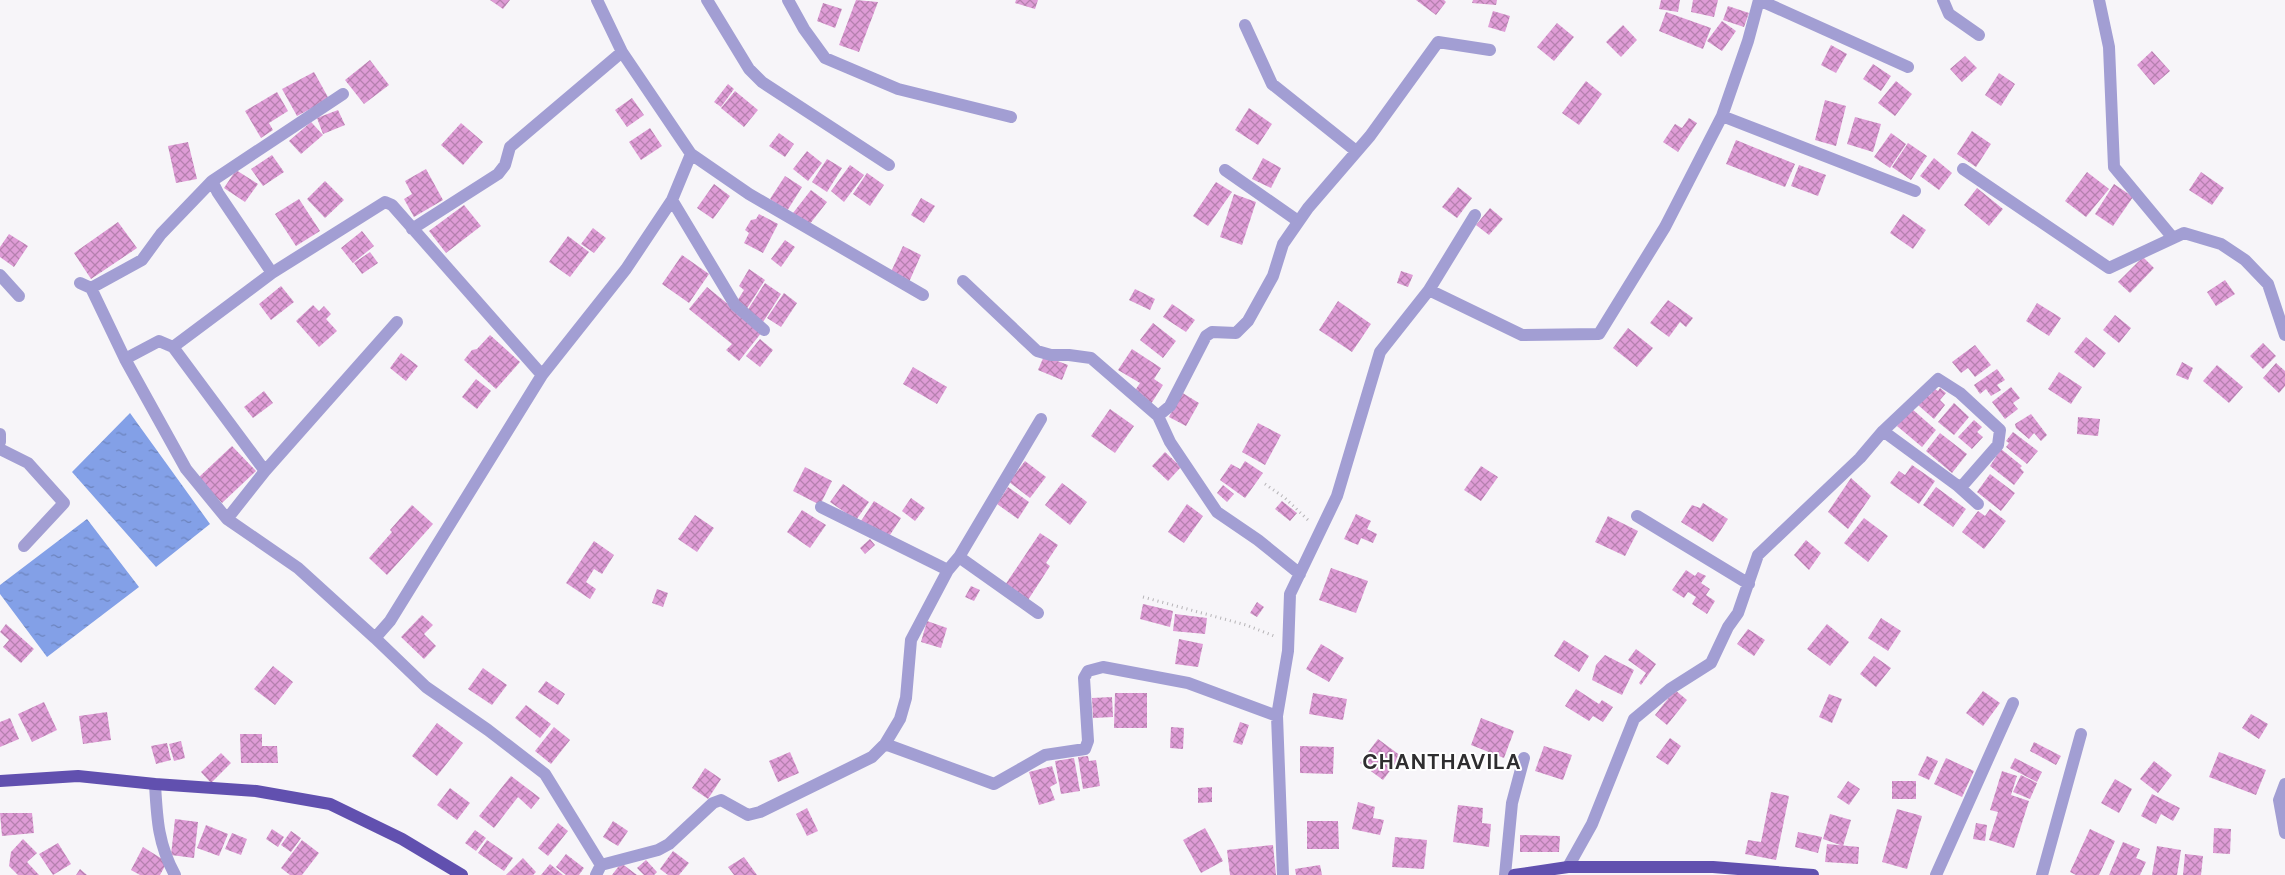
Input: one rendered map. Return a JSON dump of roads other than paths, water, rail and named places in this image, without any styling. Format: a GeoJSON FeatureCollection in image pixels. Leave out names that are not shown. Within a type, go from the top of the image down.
{"type":"FeatureCollection","features":[{"type":"Feature","properties":{"kind":"main road"},"geometry":{"type":"LineString","coordinates":[[0,781],[78,776],[155,784],[256,791],[330,804],[402,839],[462,875]]}},
{"type":"Feature","properties":{"kind":"main road"},"geometry":{"type":"LineString","coordinates":[[1514,875],[1568,867],[1813,875]]}},
{"type":"Feature","properties":{"kind":"street"},"geometry":{"type":"LineString","coordinates":[[597,0],[622,52],[691,154],[749,194],[923,295]]}},
{"type":"Feature","properties":{"kind":"street"},"geometry":{"type":"LineString","coordinates":[[707,0],[749,69],[762,82],[889,165]]}},
{"type":"Feature","properties":{"kind":"street"},"geometry":{"type":"LineString","coordinates":[[788,0],[804,29],[825,58],[898,89],[1011,117]]}},
{"type":"Feature","properties":{"kind":"street"},"geometry":{"type":"LineString","coordinates":[[1429,290],[1522,335],[1599,334],[1665,227],[1722,116],[1748,41],[1759,0],[1908,67]]}},
{"type":"Feature","properties":{"kind":"street"},"geometry":{"type":"LineString","coordinates":[[1943,0],[1949,14],[1980,35]]}},
{"type":"Feature","properties":{"kind":"street"},"geometry":{"type":"LineString","coordinates":[[2099,0],[2109,47],[2114,167],[2173,238]]}},
{"type":"Feature","properties":{"kind":"street"},"geometry":{"type":"LineString","coordinates":[[1245,25],[1272,84],[1356,152]]}},
{"type":"Feature","properties":{"kind":"street"},"geometry":{"type":"LineString","coordinates":[[1158,416],[1170,406],[1206,336],[1212,332],[1236,333],[1248,321],[1273,276],[1283,244],[1308,208],[1370,136],[1438,42],[1490,50]]}},
{"type":"Feature","properties":{"kind":"street"},"geometry":{"type":"LineString","coordinates":[[412,229],[498,174],[505,165],[510,147],[622,52]]}},
{"type":"Feature","properties":{"kind":"street"},"geometry":{"type":"LineString","coordinates":[[343,94],[212,181],[161,234],[142,260],[85,286],[186,469],[227,519],[298,568],[426,687],[488,730],[545,774],[598,870],[658,850],[669,844],[713,803],[721,800],[748,815],[760,812],[872,757],[885,744],[900,719],[906,698],[911,640],[948,570],[959,557],[1041,419]]}},
{"type":"Feature","properties":{"kind":"street"},"geometry":{"type":"LineString","coordinates":[[1722,116],[1915,190]]}},
{"type":"Feature","properties":{"kind":"street"},"geometry":{"type":"LineString","coordinates":[[375,638],[390,621],[542,375],[626,269],[672,200],[691,154]]}},
{"type":"Feature","properties":{"kind":"street"},"geometry":{"type":"LineString","coordinates":[[1963,169],[2109,268],[2184,233],[2204,237],[2221,244],[2245,260],[2268,284],[2285,336]]}},
{"type":"Feature","properties":{"kind":"street"},"geometry":{"type":"LineString","coordinates":[[1225,170],[1298,222]]}},
{"type":"Feature","properties":{"kind":"street"},"geometry":{"type":"LineString","coordinates":[[212,181],[272,273]]}},
{"type":"Feature","properties":{"kind":"street"},"geometry":{"type":"LineString","coordinates":[[672,200],[735,305],[764,330]]}},
{"type":"Feature","properties":{"kind":"street"},"geometry":{"type":"LineString","coordinates":[[173,347],[272,273],[385,202],[392,205],[542,375]]}},
{"type":"Feature","properties":{"kind":"street"},"geometry":{"type":"LineString","coordinates":[[1283,875],[1277,716],[1288,642],[1290,594],[1338,496],[1380,352],[1429,290],[1475,214]]}},
{"type":"Feature","properties":{"kind":"street"},"geometry":{"type":"LineString","coordinates":[[0,275],[19,296]]}},
{"type":"Feature","properties":{"kind":"street"},"geometry":{"type":"LineString","coordinates":[[963,281],[1037,351],[1051,356],[1070,355],[1091,358],[1158,416],[1170,442],[1217,512],[1258,540],[1300,574]]}},
{"type":"Feature","properties":{"kind":"street"},"geometry":{"type":"LineString","coordinates":[[227,519],[265,471],[397,322]]}},
{"type":"Feature","properties":{"kind":"street"},"geometry":{"type":"LineString","coordinates":[[125,359],[159,340],[173,347],[265,471]]}},
{"type":"Feature","properties":{"kind":"street"},"geometry":{"type":"LineString","coordinates":[[1568,867],[1592,824],[1634,719],[1670,689],[1711,664],[1728,627],[1738,613],[1758,555],[1860,458],[1883,432],[1938,379],[1960,393],[2000,430],[1998,445],[1963,485],[1958,486]]}},
{"type":"Feature","properties":{"kind":"street"},"geometry":{"type":"LineString","coordinates":[[1883,432],[1958,486],[1978,504]]}},
{"type":"Feature","properties":{"kind":"street"},"geometry":{"type":"LineString","coordinates":[[0,434],[0,442]]}},
{"type":"Feature","properties":{"kind":"street"},"geometry":{"type":"LineString","coordinates":[[0,449],[28,463],[64,502],[24,546]]}},
{"type":"Feature","properties":{"kind":"street"},"geometry":{"type":"LineString","coordinates":[[821,507],[948,570]]}},
{"type":"Feature","properties":{"kind":"street"},"geometry":{"type":"LineString","coordinates":[[1637,516],[1749,584]]}},
{"type":"Feature","properties":{"kind":"street"},"geometry":{"type":"LineString","coordinates":[[959,557],[1038,613]]}},
{"type":"Feature","properties":{"kind":"street"},"geometry":{"type":"LineString","coordinates":[[885,744],[994,784],[1045,755],[1084,749],[1088,741],[1084,678],[1088,671],[1103,667],[1188,683],[1277,716]]}},
{"type":"Feature","properties":{"kind":"street"},"geometry":{"type":"LineString","coordinates":[[1936,875],[2013,703]]}},
{"type":"Feature","properties":{"kind":"street"},"geometry":{"type":"LineString","coordinates":[[2042,875],[2082,734]]}},
{"type":"Feature","properties":{"kind":"street"},"geometry":{"type":"LineString","coordinates":[[1505,875],[1512,803],[1524,758]]}},
{"type":"Feature","properties":{"kind":"street"},"geometry":{"type":"LineString","coordinates":[[155,784],[159,835],[174,874]]}},
{"type":"Feature","properties":{"kind":"street"},"geometry":{"type":"LineString","coordinates":[[2285,784],[2279,800],[2285,833]]}},
{"type":"Feature","properties":{"kind":"water"},"geometry":{"type":"Polygon","coordinates":[[[130,413],[210,524],[156,567],[72,472],[130,413]]]}},
{"type":"Feature","properties":{"kind":"water"},"geometry":{"type":"Polygon","coordinates":[[[87,519],[139,587],[47,657],[0,594],[0,585],[87,519]]]}},
{"type":"Feature","properties":{"kind":"district","name":"CHANTHAVILA"},"geometry":{"type":"Point","coordinates":[1442,762]}}]}
